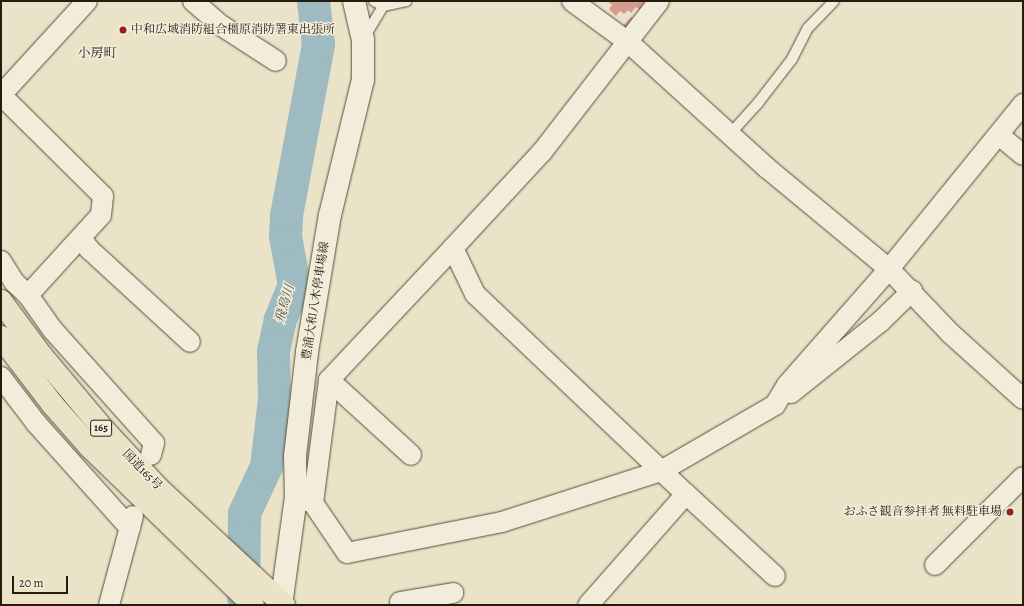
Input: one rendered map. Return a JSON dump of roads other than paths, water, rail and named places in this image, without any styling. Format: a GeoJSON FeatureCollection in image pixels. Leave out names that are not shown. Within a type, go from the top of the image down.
{"type":"FeatureCollection","features":[{"type":"Feature","properties":{"kind":"highway","name":"国道165号"},"geometry":{"type":"LineString","coordinates":[[1,301],[41,356],[104,430],[158,488],[279,601]]}},
{"type":"Feature","properties":{"kind":"highway","name":"国道165号"},"geometry":{"type":"LineString","coordinates":[[1,336],[53,405],[90,446],[211,566],[253,605]]}},
{"type":"Feature","properties":{"kind":"main road","name":"豊浦大和八木停車場線"},"geometry":{"type":"LineString","coordinates":[[279,601],[304,500],[295,456],[307,352],[330,215],[360,98],[363,80],[363,40],[354,1]]}},
{"type":"Feature","properties":{"kind":"street"},"geometry":{"type":"LineString","coordinates":[[28,295],[101,215],[103,196],[1,95],[87,1]]}},
{"type":"Feature","properties":{"kind":"street"},"geometry":{"type":"LineString","coordinates":[[193,1],[222,26],[276,61]]}},
{"type":"Feature","properties":{"kind":"street"},"geometry":{"type":"LineString","coordinates":[[572,1],[628,42],[730,134],[889,268],[950,333],[1023,399]]}},
{"type":"Feature","properties":{"kind":"street"},"geometry":{"type":"LineString","coordinates":[[659,1],[542,152],[329,380],[304,500],[347,553],[502,522],[661,470],[775,405],[880,322],[912,291]]}},
{"type":"Feature","properties":{"kind":"street"},"geometry":{"type":"LineString","coordinates":[[775,405],[787,385],[889,268],[1023,104]]}},
{"type":"Feature","properties":{"kind":"street"},"geometry":{"type":"LineString","coordinates":[[999,135],[1023,155]]}},
{"type":"Feature","properties":{"kind":"street"},"geometry":{"type":"LineString","coordinates":[[81,238],[89,249],[190,342]]}},
{"type":"Feature","properties":{"kind":"street"},"geometry":{"type":"LineString","coordinates":[[453,248],[475,294],[686,494],[775,576]]}},
{"type":"Feature","properties":{"kind":"street"},"geometry":{"type":"LineString","coordinates":[[1,261],[14,282],[28,295],[52,329],[154,443],[151,455]]}},
{"type":"Feature","properties":{"kind":"street"},"geometry":{"type":"LineString","coordinates":[[329,380],[411,455]]}},
{"type":"Feature","properties":{"kind":"street"},"geometry":{"type":"LineString","coordinates":[[2,382],[36,423],[132,522],[109,605]]}},
{"type":"Feature","properties":{"kind":"street"},"geometry":{"type":"LineString","coordinates":[[935,565],[1023,477]]}},
{"type":"Feature","properties":{"kind":"street"},"geometry":{"type":"LineString","coordinates":[[588,605],[686,494]]}},
{"type":"Feature","properties":{"kind":"street"},"geometry":{"type":"LineString","coordinates":[[398,604],[452,593]]}},
{"type":"Feature","properties":{"kind":"lane"},"geometry":{"type":"LineString","coordinates":[[363,40],[369,33],[379,4],[406,1]]}},
{"type":"Feature","properties":{"kind":"lane"},"geometry":{"type":"LineString","coordinates":[[730,134],[758,103],[792,59],[808,28],[834,1]]}},
{"type":"Feature","properties":{"kind":"waterway","name":"飛鳥川"},"geometry":{"type":"LineString","coordinates":[[243,597],[244,513],[266,466],[274,399],[273,351],[280,319],[294,285],[285,236],[286,215],[318,44],[313,1]]}},
{"type":"Feature","properties":{"kind":"place","name":"中和広域消防組合橿原消防署東出張所"},"geometry":{"type":"Point","coordinates":[123,30]}},
{"type":"Feature","properties":{"kind":"place","name":"おふさ観音参拝者 無料駐車場"},"geometry":{"type":"Point","coordinates":[1010,512]}},
{"type":"Feature","properties":{"kind":"district","name":"小房町"},"geometry":{"type":"Point","coordinates":[97,53]}}]}
